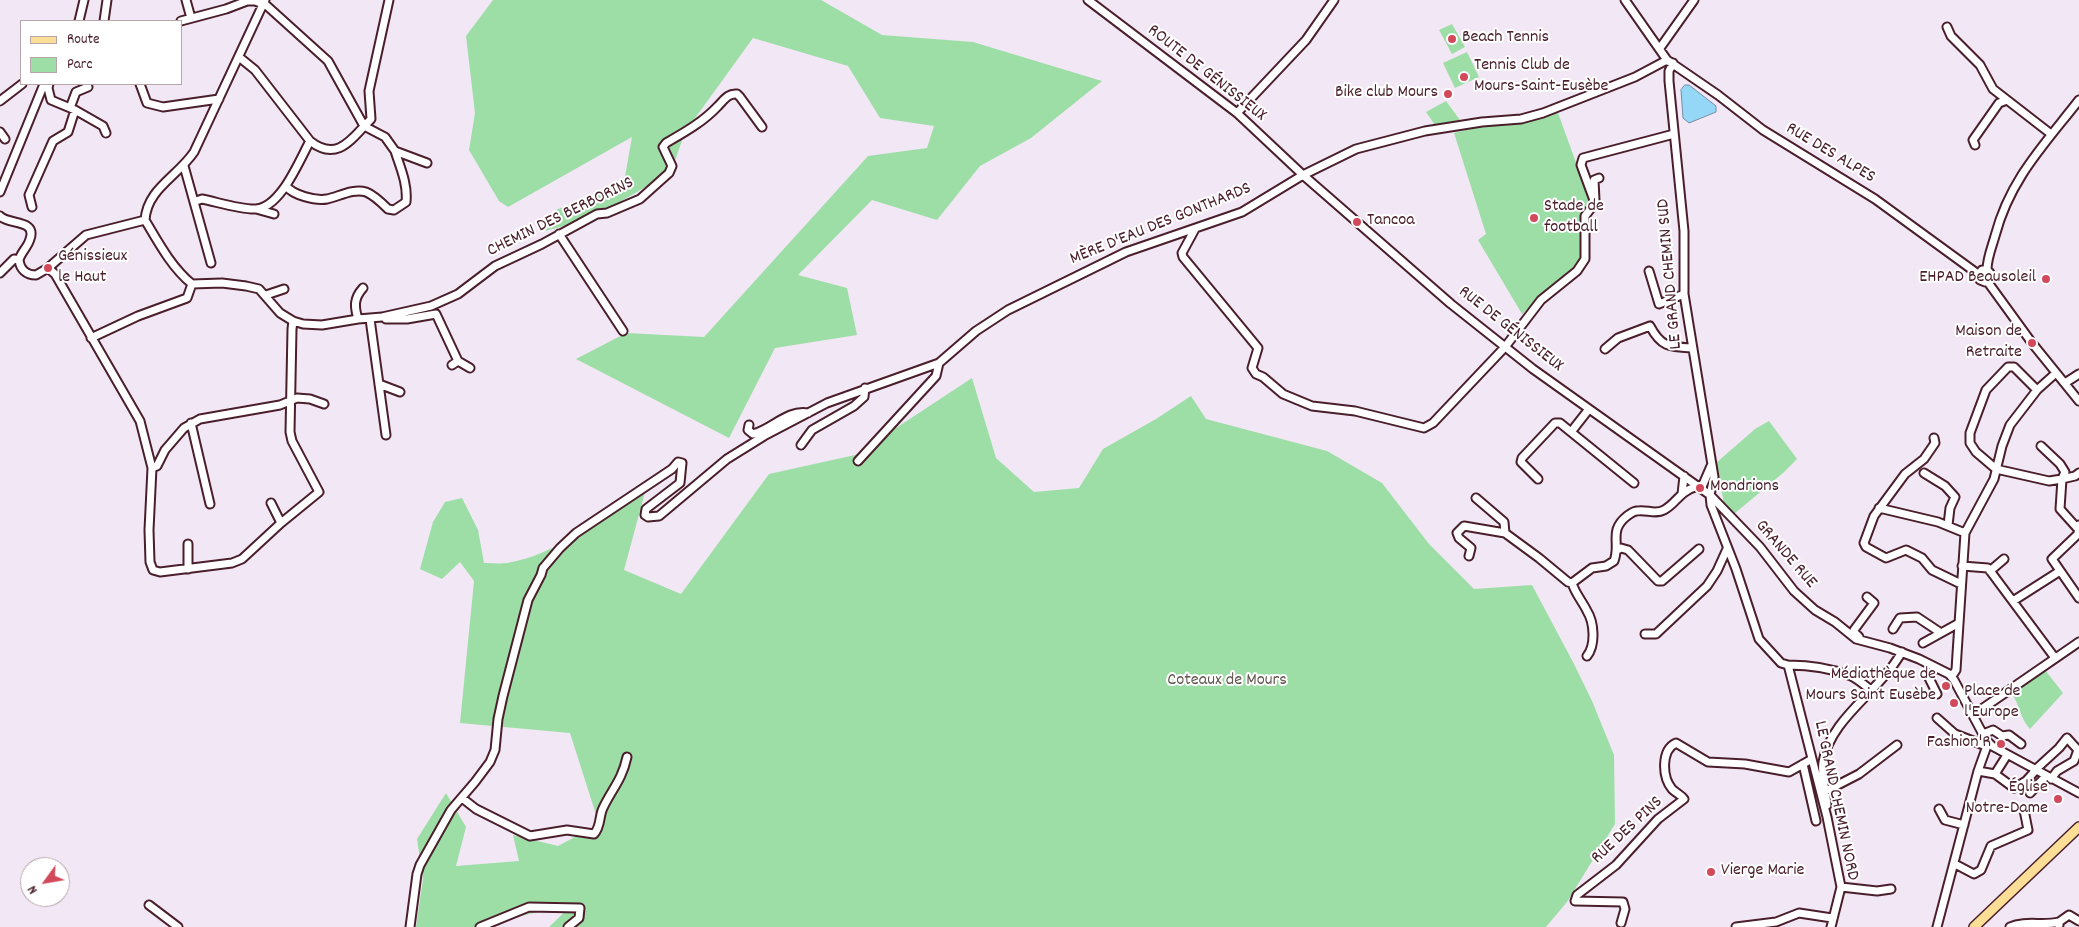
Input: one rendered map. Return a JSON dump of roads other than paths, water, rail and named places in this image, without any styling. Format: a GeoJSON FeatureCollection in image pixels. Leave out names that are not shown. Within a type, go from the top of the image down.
{"type":"FeatureCollection","features":[{"type":"Feature","properties":{"kind":"main road"},"geometry":{"type":"LineString","coordinates":[[1974,927],[2079,827]]}},
{"type":"Feature","properties":{"kind":"street"},"geometry":{"type":"LineString","coordinates":[[79,20],[84,0]]}},
{"type":"Feature","properties":{"kind":"street"},"geometry":{"type":"LineString","coordinates":[[104,20],[107,0]]}},
{"type":"Feature","properties":{"kind":"street"},"geometry":{"type":"LineString","coordinates":[[186,0],[191,18]]}},
{"type":"Feature","properties":{"kind":"street"},"geometry":{"type":"LineString","coordinates":[[239,57],[255,70],[310,142],[320,149],[335,150],[355,136],[371,119],[369,92],[389,0]]}},
{"type":"Feature","properties":{"kind":"street","name":"ROUTE DE GÉNISSIEUX"},"geometry":{"type":"LineString","coordinates":[[1088,0],[1237,113],[1303,175]]}},
{"type":"Feature","properties":{"kind":"street"},"geometry":{"type":"LineString","coordinates":[[1237,113],[1306,40],[1334,0]]}},
{"type":"Feature","properties":{"kind":"street"},"geometry":{"type":"LineString","coordinates":[[1625,0],[1672,63]]}},
{"type":"Feature","properties":{"kind":"street"},"geometry":{"type":"LineString","coordinates":[[1659,47],[1694,0]]}},
{"type":"Feature","properties":{"kind":"street"},"geometry":{"type":"LineString","coordinates":[[182,21],[247,2],[264,2],[328,60],[364,126],[385,137],[395,151],[405,180],[407,198],[406,202],[394,210],[388,209],[382,202],[365,192],[343,194],[325,199],[301,195],[286,186]]}},
{"type":"Feature","properties":{"kind":"street"},"geometry":{"type":"LineString","coordinates":[[48,268],[55,274],[140,421],[152,468],[149,548],[150,562],[154,570],[160,572],[188,569],[232,563],[242,559],[319,492],[292,441],[290,432],[293,321],[280,313],[266,295],[259,290],[246,286],[222,283],[192,284],[178,271],[145,220],[145,212],[152,195],[184,166],[194,152],[264,2]]}},
{"type":"Feature","properties":{"kind":"street"},"geometry":{"type":"LineString","coordinates":[[1947,27],[1951,36],[1980,65],[1993,88],[2051,134]]}},
{"type":"Feature","properties":{"kind":"street","name":"LE GRAND CHEMIN SUD"},"geometry":{"type":"LineString","coordinates":[[1672,63],[1672,73],[1669,81],[1684,231],[1684,294],[1714,477],[1710,495]]}},
{"type":"Feature","properties":{"kind":"street","name":"MÈRE D'EAU DES GONTHARDS"},"geometry":{"type":"LineString","coordinates":[[462,798],[487,766],[495,750],[500,706],[528,600],[547,561],[576,534],[672,470],[678,462],[682,463],[680,484],[646,509],[648,517],[658,516],[727,459],[827,403],[939,363],[976,331],[1016,305],[1126,252],[1242,212],[1303,175],[1356,149],[1425,131],[1479,122],[1521,119],[1543,113],[1672,63]]}},
{"type":"Feature","properties":{"kind":"street","name":"RUE DES ALPES"},"geometry":{"type":"LineString","coordinates":[[1672,63],[1718,95],[1763,130],[1874,199],[1978,274]]}},
{"type":"Feature","properties":{"kind":"street"},"geometry":{"type":"LineString","coordinates":[[0,102],[21,85]]}},
{"type":"Feature","properties":{"kind":"street"},"geometry":{"type":"LineString","coordinates":[[0,192],[44,85]]}},
{"type":"Feature","properties":{"kind":"street"},"geometry":{"type":"LineString","coordinates":[[50,85],[48,88],[51,100],[73,109],[103,126],[106,133]]}},
{"type":"Feature","properties":{"kind":"street"},"geometry":{"type":"LineString","coordinates":[[140,85],[147,103],[163,107],[219,100]]}},
{"type":"Feature","properties":{"kind":"street"},"geometry":{"type":"LineString","coordinates":[[32,207],[29,195],[54,138],[68,132],[76,92],[88,87]]}},
{"type":"Feature","properties":{"kind":"street","name":"CHEMIN DES BERBORINS"},"geometry":{"type":"LineString","coordinates":[[293,321],[303,324],[322,325],[358,318],[370,319],[431,306],[458,294],[495,266],[597,214],[607,213],[640,199],[669,172],[672,166],[663,147],[666,143],[699,124],[725,98],[732,94],[737,94],[740,97],[762,127]]}},
{"type":"Feature","properties":{"kind":"street"},"geometry":{"type":"LineString","coordinates":[[1975,145],[1973,140],[1994,110],[1999,103],[2007,100]]}},
{"type":"Feature","properties":{"kind":"street"},"geometry":{"type":"LineString","coordinates":[[1987,281],[1990,276],[1987,270],[1997,228],[2009,196],[2024,170],[2079,100]]}},
{"type":"Feature","properties":{"kind":"street"},"geometry":{"type":"LineString","coordinates":[[0,132],[4,139]]}},
{"type":"Feature","properties":{"kind":"street"},"geometry":{"type":"LineString","coordinates":[[1594,203],[1581,165],[1583,158],[1674,134]]}},
{"type":"Feature","properties":{"kind":"street"},"geometry":{"type":"LineString","coordinates":[[256,209],[268,205],[278,198],[310,142]]}},
{"type":"Feature","properties":{"kind":"street"},"geometry":{"type":"LineString","coordinates":[[395,151],[427,163]]}},
{"type":"Feature","properties":{"kind":"street"},"geometry":{"type":"LineString","coordinates":[[184,166],[196,202],[212,264]]}},
{"type":"Feature","properties":{"kind":"street","name":"RUE DE GÉNISSIEUX"},"geometry":{"type":"LineString","coordinates":[[1303,175],[1451,304],[1505,347],[1710,495]]}},
{"type":"Feature","properties":{"kind":"street"},"geometry":{"type":"LineString","coordinates":[[1195,229],[1182,252],[1183,257],[1258,348],[1252,368],[1253,372],[1263,377],[1283,394],[1312,406],[1355,411],[1424,428],[1433,423],[1505,347],[1541,300],[1576,271],[1585,259],[1585,216],[1596,197],[1594,180],[1599,178]]}},
{"type":"Feature","properties":{"kind":"street"},"geometry":{"type":"LineString","coordinates":[[196,202],[202,199],[274,214]]}},
{"type":"Feature","properties":{"kind":"street"},"geometry":{"type":"LineString","coordinates":[[0,216],[5,221],[22,223],[30,230],[31,237],[19,260],[23,270],[28,274],[36,275],[48,268],[86,235],[145,220]]}},
{"type":"Feature","properties":{"kind":"street"},"geometry":{"type":"LineString","coordinates":[[559,234],[623,331]]}},
{"type":"Feature","properties":{"kind":"street"},"geometry":{"type":"LineString","coordinates":[[0,273],[8,263],[14,259],[19,260]]}},
{"type":"Feature","properties":{"kind":"street"},"geometry":{"type":"LineString","coordinates":[[1987,270],[1982,270],[1978,274],[1980,280],[1987,281],[2079,401]]}},
{"type":"Feature","properties":{"kind":"street"},"geometry":{"type":"LineString","coordinates":[[1649,271],[1658,304],[1684,294]]}},
{"type":"Feature","properties":{"kind":"street"},"geometry":{"type":"LineString","coordinates":[[91,338],[138,316],[187,298],[192,284]]}},
{"type":"Feature","properties":{"kind":"street"},"geometry":{"type":"LineString","coordinates":[[358,318],[354,303],[363,288]]}},
{"type":"Feature","properties":{"kind":"street"},"geometry":{"type":"LineString","coordinates":[[266,295],[284,289]]}},
{"type":"Feature","properties":{"kind":"street"},"geometry":{"type":"LineString","coordinates":[[382,317],[388,319],[407,319],[436,314],[455,363],[470,368]]}},
{"type":"Feature","properties":{"kind":"street"},"geometry":{"type":"LineString","coordinates":[[370,319],[386,434]]}},
{"type":"Feature","properties":{"kind":"street"},"geometry":{"type":"LineString","coordinates":[[1605,349],[1618,338],[1650,326],[1662,344],[1671,347],[1692,348]]}},
{"type":"Feature","properties":{"kind":"street"},"geometry":{"type":"LineString","coordinates":[[858,461],[936,376],[939,363]]}},
{"type":"Feature","properties":{"kind":"street"},"geometry":{"type":"LineString","coordinates":[[2037,390],[2014,366],[2008,367],[1986,390],[1969,438],[1976,452],[1996,469],[2049,480],[2075,476],[2079,472]]}},
{"type":"Feature","properties":{"kind":"street"},"geometry":{"type":"LineString","coordinates":[[1938,927],[1978,771],[1987,744],[1952,676],[1956,670],[1964,533],[1994,479],[2002,446],[2010,425],[2037,390],[2056,373]]}},
{"type":"Feature","properties":{"kind":"street"},"geometry":{"type":"LineString","coordinates":[[2065,383],[2079,374]]}},
{"type":"Feature","properties":{"kind":"street"},"geometry":{"type":"LineString","coordinates":[[380,384],[400,392]]}},
{"type":"Feature","properties":{"kind":"street"},"geometry":{"type":"LineString","coordinates":[[801,445],[812,430],[854,406],[864,397],[865,388]]}},
{"type":"Feature","properties":{"kind":"street"},"geometry":{"type":"LineString","coordinates":[[152,468],[156,466],[165,450],[191,423],[200,419],[280,405],[290,400],[310,399],[324,404]]}},
{"type":"Feature","properties":{"kind":"street"},"geometry":{"type":"LineString","coordinates":[[1571,432],[1589,409]]}},
{"type":"Feature","properties":{"kind":"street"},"geometry":{"type":"LineString","coordinates":[[749,425],[748,430],[753,434],[762,432],[796,412],[808,413]]}},
{"type":"Feature","properties":{"kind":"street"},"geometry":{"type":"LineString","coordinates":[[191,423],[210,504]]}},
{"type":"Feature","properties":{"kind":"street"},"geometry":{"type":"LineString","coordinates":[[1538,479],[1524,466],[1521,462],[1522,458],[1555,423],[1560,424],[1571,432],[1634,483]]}},
{"type":"Feature","properties":{"kind":"street"},"geometry":{"type":"LineString","coordinates":[[1934,438],[1936,443],[1924,459],[1905,474],[1874,516],[1864,540],[1866,547],[1886,558],[1906,550],[1922,558],[1932,570],[1961,584]]}},
{"type":"Feature","properties":{"kind":"street"},"geometry":{"type":"LineString","coordinates":[[2041,446],[2060,464],[2065,472],[2062,479],[2060,509],[2078,531],[2052,559],[2079,598]]}},
{"type":"Feature","properties":{"kind":"street"},"geometry":{"type":"LineString","coordinates":[[1572,583],[1592,568],[1612,564],[1617,550],[1615,533],[1623,519],[1635,510],[1653,512],[1664,510],[1687,490],[1699,487],[1708,477],[1711,464]]}},
{"type":"Feature","properties":{"kind":"street"},"geometry":{"type":"LineString","coordinates":[[1924,473],[1945,486],[1954,497],[1950,508],[1948,525]]}},
{"type":"Feature","properties":{"kind":"street"},"geometry":{"type":"LineString","coordinates":[[1682,494],[1684,476]]}},
{"type":"Feature","properties":{"kind":"street"},"geometry":{"type":"LineString","coordinates":[[1710,495],[1711,505],[1736,569],[1759,639],[1781,663],[1830,669],[1853,676],[1871,690]]}},
{"type":"Feature","properties":{"kind":"street","name":"GRANDE RUE"},"geometry":{"type":"LineString","coordinates":[[1710,495],[1760,547],[1803,600],[1856,639],[1902,652],[1952,676]]}},
{"type":"Feature","properties":{"kind":"street"},"geometry":{"type":"LineString","coordinates":[[1476,498],[1504,522],[1505,533]]}},
{"type":"Feature","properties":{"kind":"street"},"geometry":{"type":"LineString","coordinates":[[271,503],[281,524]]}},
{"type":"Feature","properties":{"kind":"street"},"geometry":{"type":"LineString","coordinates":[[1880,508],[1948,525],[1964,533]]}},
{"type":"Feature","properties":{"kind":"street"},"geometry":{"type":"LineString","coordinates":[[1468,556],[1471,548],[1459,538],[1457,533],[1464,526],[1505,533],[1568,582],[1572,583],[1591,621],[1593,635],[1590,651],[1587,656]]}},
{"type":"Feature","properties":{"kind":"street"},"geometry":{"type":"LineString","coordinates":[[188,544],[188,569]]}},
{"type":"Feature","properties":{"kind":"street"},"geometry":{"type":"LineString","coordinates":[[1617,550],[1621,548],[1628,550],[1658,581],[1662,581],[1699,548]]}},
{"type":"Feature","properties":{"kind":"street"},"geometry":{"type":"LineString","coordinates":[[1645,634],[1656,634],[1707,586],[1717,571],[1727,549]]}},
{"type":"Feature","properties":{"kind":"street"},"geometry":{"type":"LineString","coordinates":[[1990,570],[2004,559]]}},
{"type":"Feature","properties":{"kind":"street"},"geometry":{"type":"LineString","coordinates":[[1962,566],[1988,568],[2055,658]]}},
{"type":"Feature","properties":{"kind":"street"},"geometry":{"type":"LineString","coordinates":[[2013,601],[2060,571]]}},
{"type":"Feature","properties":{"kind":"street"},"geometry":{"type":"LineString","coordinates":[[1865,641],[1854,631],[1874,603],[1867,597]]}},
{"type":"Feature","properties":{"kind":"street"},"geometry":{"type":"LineString","coordinates":[[1893,629],[1900,618],[1917,617],[1941,633]]}},
{"type":"Feature","properties":{"kind":"street"},"geometry":{"type":"LineString","coordinates":[[1923,642],[1959,623]]}},
{"type":"Feature","properties":{"kind":"street"},"geometry":{"type":"LineString","coordinates":[[1973,715],[2079,642]]}},
{"type":"Feature","properties":{"kind":"street"},"geometry":{"type":"LineString","coordinates":[[1826,813],[1824,762],[1829,746],[1837,731],[1886,675],[1902,652]]}},
{"type":"Feature","properties":{"kind":"street","name":"LE GRAND CHEMIN NORD"},"geometry":{"type":"LineString","coordinates":[[1788,665],[1826,813],[1841,887],[1831,927]]}},
{"type":"Feature","properties":{"kind":"street"},"geometry":{"type":"LineString","coordinates":[[1935,667],[1929,678],[1938,694]]}},
{"type":"Feature","properties":{"kind":"street"},"geometry":{"type":"LineString","coordinates":[[1937,718],[1955,734],[1987,744],[2079,792]]}},
{"type":"Feature","properties":{"kind":"street"},"geometry":{"type":"LineString","coordinates":[[1983,734],[1993,730],[2002,736],[2009,735],[2021,744]]}},
{"type":"Feature","properties":{"kind":"street"},"geometry":{"type":"LineString","coordinates":[[1978,771],[1995,774],[2014,788],[2026,781],[2067,738],[2078,750],[2074,761],[2057,771],[2030,793]]}},
{"type":"Feature","properties":{"kind":"street","name":"RUE DES PINS"},"geometry":{"type":"LineString","coordinates":[[1621,923],[1625,909],[1623,902],[1575,900],[1577,894],[1616,865],[1658,819],[1684,799],[1672,789],[1667,778],[1666,754],[1670,746],[1676,743],[1708,762],[1745,764],[1789,772],[1812,759]]}},
{"type":"Feature","properties":{"kind":"street"},"geometry":{"type":"LineString","coordinates":[[1826,791],[1859,774],[1898,745]]}},
{"type":"Feature","properties":{"kind":"street"},"geometry":{"type":"LineString","coordinates":[[1995,774],[2006,755]]}},
{"type":"Feature","properties":{"kind":"street"},"geometry":{"type":"LineString","coordinates":[[410,927],[417,874],[447,816],[462,798],[476,809],[530,836],[573,830],[594,834],[598,828],[603,808],[623,773],[626,757]]}},
{"type":"Feature","properties":{"kind":"street"},"geometry":{"type":"LineString","coordinates":[[1803,764],[1816,821]]}},
{"type":"Feature","properties":{"kind":"street"},"geometry":{"type":"LineString","coordinates":[[1939,810],[1946,820],[1964,825]]}},
{"type":"Feature","properties":{"kind":"street"},"geometry":{"type":"LineString","coordinates":[[1954,864],[1974,874],[1981,870],[1991,846],[2028,830],[2024,810]]}},
{"type":"Feature","properties":{"kind":"street"},"geometry":{"type":"LineString","coordinates":[[1841,887],[1877,891],[1891,889]]}},
{"type":"Feature","properties":{"kind":"street"},"geometry":{"type":"LineString","coordinates":[[149,904],[178,927]]}},
{"type":"Feature","properties":{"kind":"street"},"geometry":{"type":"LineString","coordinates":[[480,927],[529,907],[580,908],[579,918],[568,927]]}},
{"type":"Feature","properties":{"kind":"street"},"geometry":{"type":"LineString","coordinates":[[1764,927],[1799,913],[1832,918]]}},
{"type":"Feature","properties":{"kind":"street"},"geometry":{"type":"LineString","coordinates":[[2010,927],[2021,924],[2059,925],[2064,917],[2070,915],[2079,920]]}},
{"type":"Feature","properties":{"kind":"street"},"geometry":{"type":"LineString","coordinates":[[1736,927],[1776,922]]}},
{"type":"Feature","properties":{"kind":"water"},"geometry":{"type":"Polygon","coordinates":[[[1685,85],[1689,85],[1716,106],[1716,112],[1689,123],[1683,118],[1681,90],[1685,85]]]}},
{"type":"Feature","properties":{"kind":"place","name":"Beach Tennis"},"geometry":{"type":"Point","coordinates":[1452,39]}},
{"type":"Feature","properties":{"kind":"place","name":"Tennis Club de Mours-Saint-Eusèbe"},"geometry":{"type":"Point","coordinates":[1464,77]}},
{"type":"Feature","properties":{"kind":"place","name":"Bike club Mours"},"geometry":{"type":"Point","coordinates":[1448,94]}},
{"type":"Feature","properties":{"kind":"place","name":"Stade de football"},"geometry":{"type":"Point","coordinates":[1534,218]}},
{"type":"Feature","properties":{"kind":"place","name":"Tancoa"},"geometry":{"type":"Point","coordinates":[1357,222]}},
{"type":"Feature","properties":{"kind":"place","name":"Génissieux le Haut"},"geometry":{"type":"Point","coordinates":[48,268]}},
{"type":"Feature","properties":{"kind":"place","name":"EHPAD Beausoleil"},"geometry":{"type":"Point","coordinates":[2046,279]}},
{"type":"Feature","properties":{"kind":"place","name":"Maison de Retraite"},"geometry":{"type":"Point","coordinates":[2032,343]}},
{"type":"Feature","properties":{"kind":"place","name":"Mondrions"},"geometry":{"type":"Point","coordinates":[1700,488]}},
{"type":"Feature","properties":{"kind":"place","name":"Médiathèque de Mours Saint Eusèbe"},"geometry":{"type":"Point","coordinates":[1946,686]}},
{"type":"Feature","properties":{"kind":"place","name":"Place de l'Europe"},"geometry":{"type":"Point","coordinates":[1954,703]}},
{"type":"Feature","properties":{"kind":"place","name":"Fashion'R"},"geometry":{"type":"Point","coordinates":[2001,744]}},
{"type":"Feature","properties":{"kind":"place","name":"Église Notre-Dame"},"geometry":{"type":"Point","coordinates":[2058,799]}},
{"type":"Feature","properties":{"kind":"place","name":"Vierge Marie"},"geometry":{"type":"Point","coordinates":[1711,872]}},
{"type":"Feature","properties":{"kind":"park label","name":"Coteaux de Mours"},"geometry":{"type":"Point","coordinates":[1227,682]}}]}
